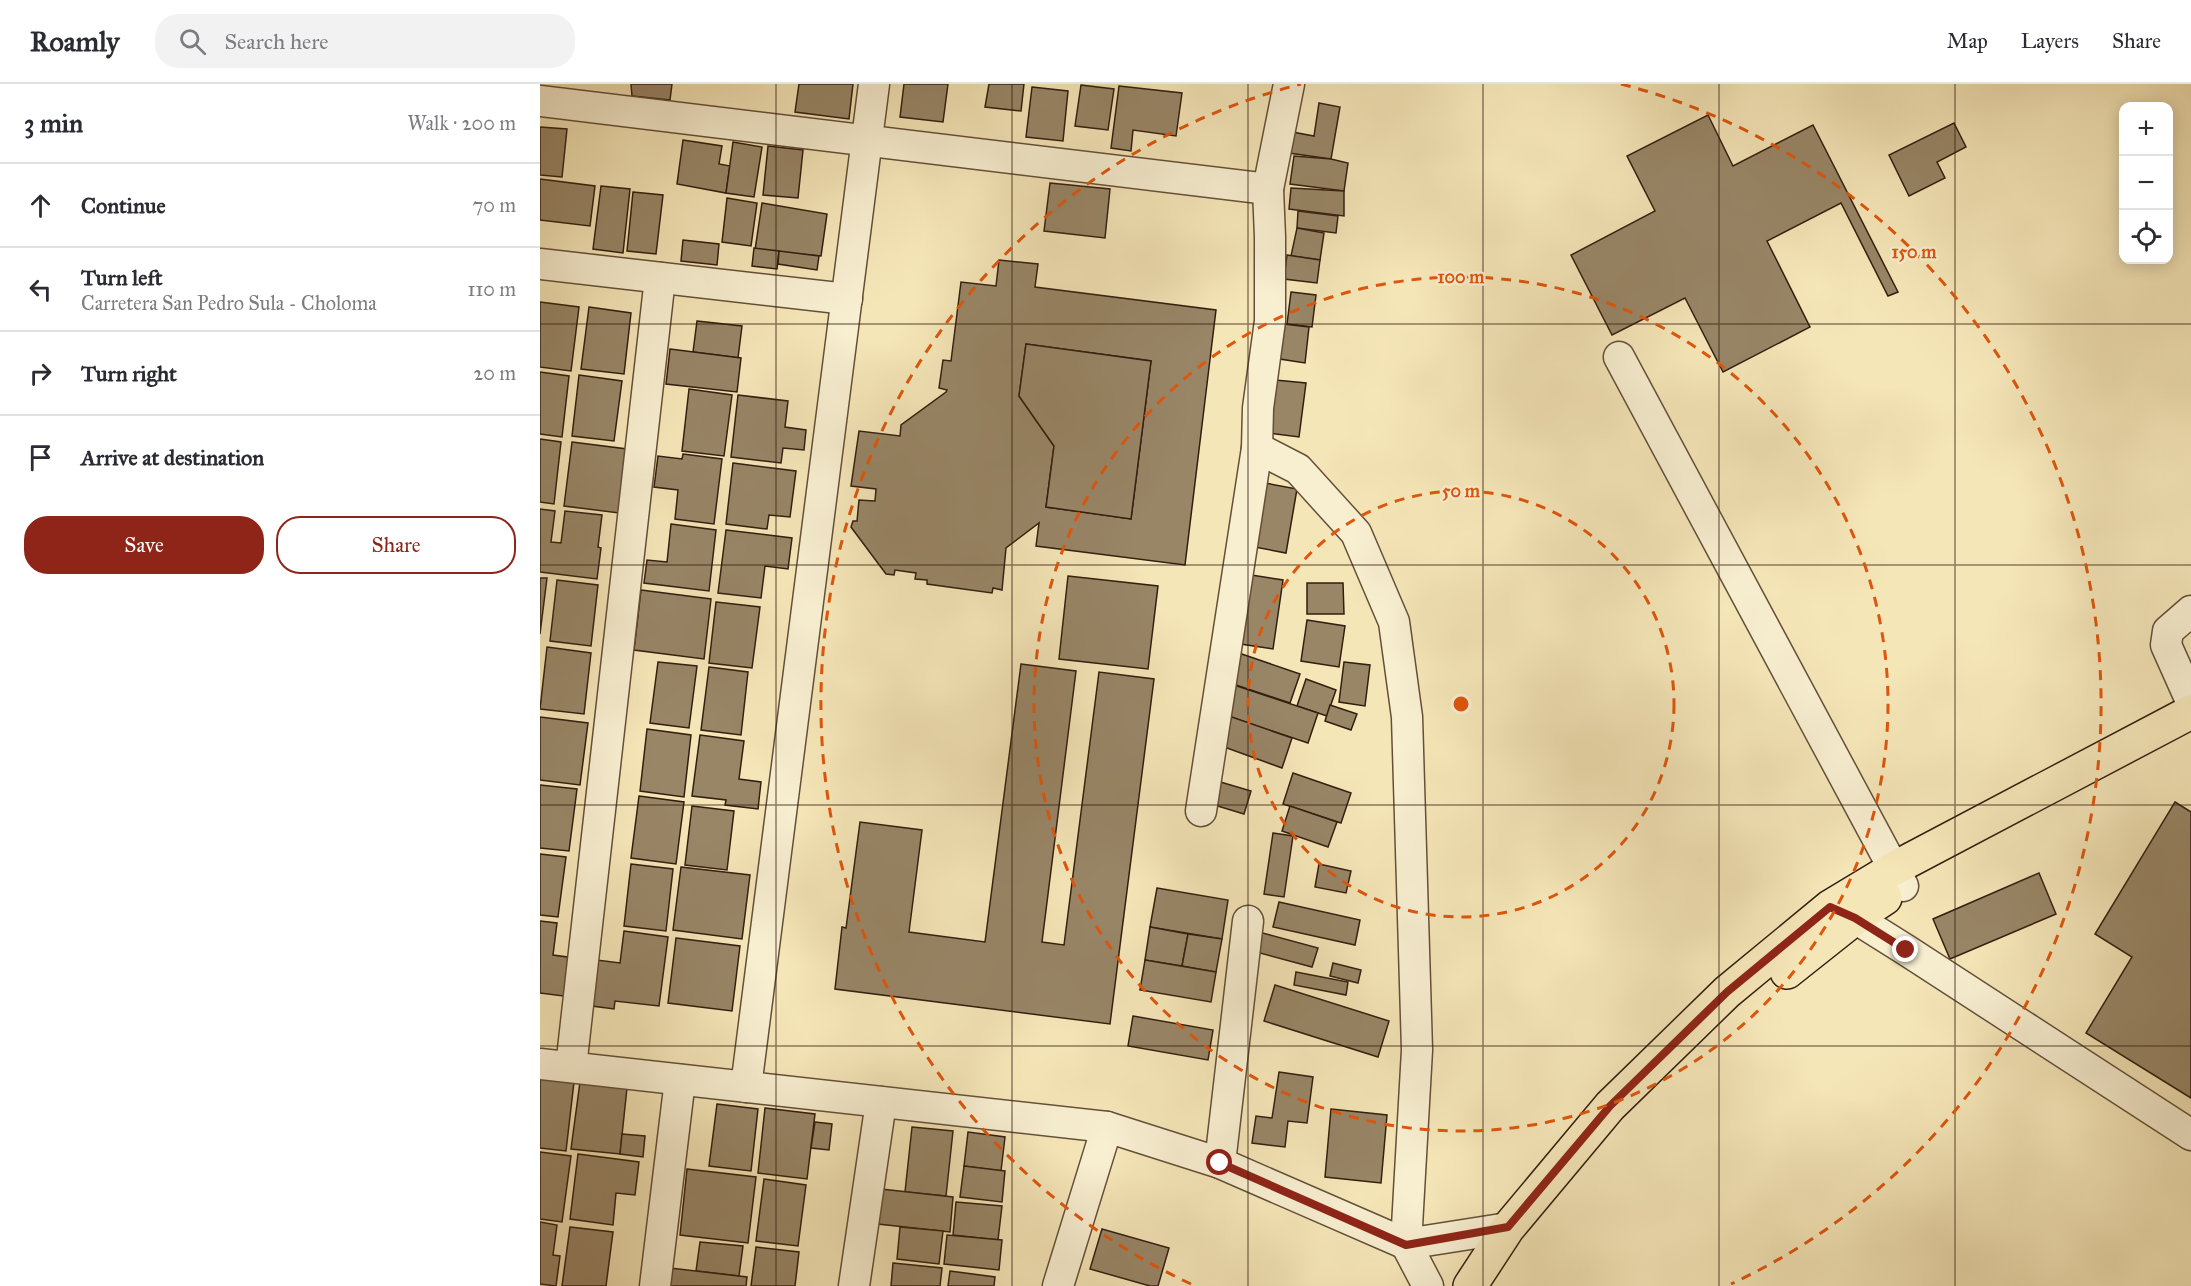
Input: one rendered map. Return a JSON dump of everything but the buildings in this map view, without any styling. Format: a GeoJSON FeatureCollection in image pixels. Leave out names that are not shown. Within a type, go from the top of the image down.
{"type":"FeatureCollection","features":[{"type":"Feature","properties":{"kind":"main road"},"geometry":{"type":"LineString","coordinates":[[1470,1286],[1508,1227],[1610,1106],[1727,992],[1898,877],[2191,712]]}},
{"type":"Feature","properties":{"kind":"main road"},"geometry":{"type":"LineString","coordinates":[[1898,877],[2191,735]]}},
{"type":"Feature","properties":{"kind":"main road"},"geometry":{"type":"LineString","coordinates":[[1495,1286],[1524,1242],[1624,1122],[1843,912]]}},
{"type":"Feature","properties":{"kind":"street"},"geometry":{"type":"LineString","coordinates":[[746,1087],[874,84]]}},
{"type":"Feature","properties":{"kind":"street"},"geometry":{"type":"LineString","coordinates":[[1201,811],[1257,448],[1258,408],[1270,321],[1268,189],[1289,84]]}},
{"type":"Feature","properties":{"kind":"street"},"geometry":{"type":"LineString","coordinates":[[540,101],[1268,189]]}},
{"type":"Feature","properties":{"kind":"street"},"geometry":{"type":"LineString","coordinates":[[540,264],[847,299]]}},
{"type":"Feature","properties":{"kind":"street"},"geometry":{"type":"LineString","coordinates":[[571,1067],[660,278]]}},
{"type":"Feature","properties":{"kind":"street"},"geometry":{"type":"LineString","coordinates":[[1619,357],[1898,877]]}},
{"type":"Feature","properties":{"kind":"street"},"geometry":{"type":"LineString","coordinates":[[1257,448],[1298,469],[1356,533],[1394,622],[1407,717],[1418,1050],[1406,1245],[1428,1286]]}},
{"type":"Feature","properties":{"kind":"street"},"geometry":{"type":"LineString","coordinates":[[2191,611],[2168,631],[2166,645],[2191,700]]}},
{"type":"Feature","properties":{"kind":"street"},"geometry":{"type":"LineString","coordinates":[[1843,912],[2191,1135]]}},
{"type":"Feature","properties":{"kind":"street"},"geometry":{"type":"LineString","coordinates":[[1220,1163],[1248,921]]}},
{"type":"Feature","properties":{"kind":"street"},"geometry":{"type":"LineString","coordinates":[[540,1064],[1107,1127],[1220,1163],[1406,1245],[1508,1227]]}},
{"type":"Feature","properties":{"kind":"street"},"geometry":{"type":"LineString","coordinates":[[655,1286],[680,1080]]}},
{"type":"Feature","properties":{"kind":"street"},"geometry":{"type":"LineString","coordinates":[[854,1286],[881,1102]]}},
{"type":"Feature","properties":{"kind":"street"},"geometry":{"type":"LineString","coordinates":[[1058,1286],[1107,1127]]}},
{"type":"Feature","properties":{"kind":"route"},"geometry":{"type":"LineString","coordinates":[[1220,1163],[1406,1245],[1508,1227],[1610,1106],[1727,992],[1830,907],[1855,918],[1906,950]]}}]}
